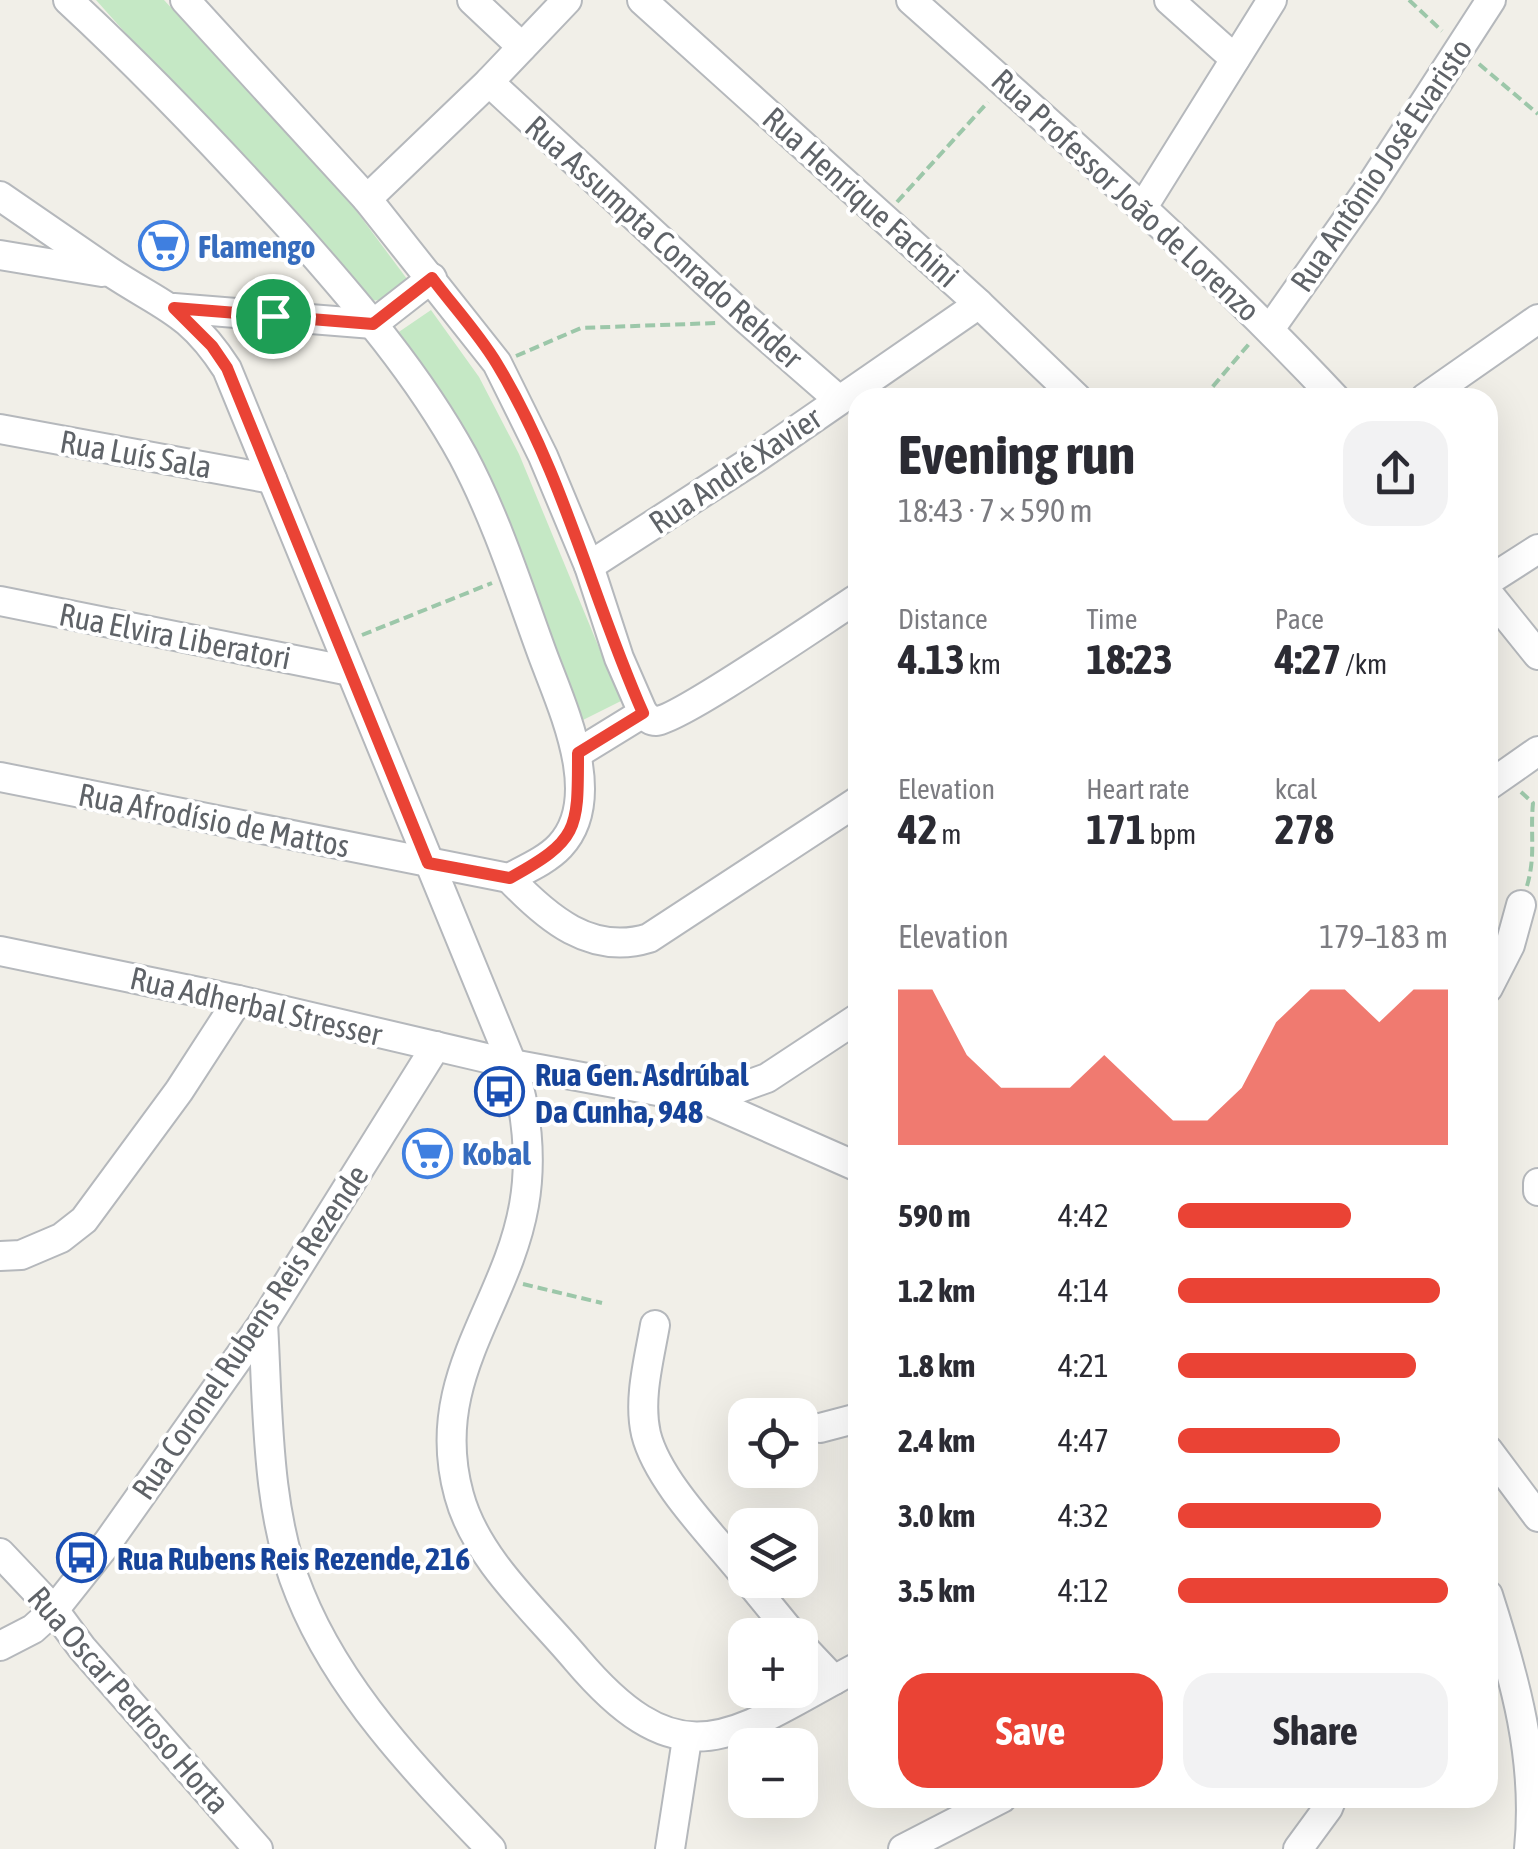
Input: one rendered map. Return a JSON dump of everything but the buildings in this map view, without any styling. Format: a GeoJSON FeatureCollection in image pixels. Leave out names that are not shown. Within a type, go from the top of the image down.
{"type":"FeatureCollection","features":[{"type":"Feature","properties":{"kind":"street"},"geometry":{"type":"LineString","coordinates":[[68,0],[210,137],[373,324],[403,362],[464,458],[513,574],[578,753],[578,807],[572,831],[559,848],[510,878],[554,922],[577,934],[630,944],[649,938],[848,808]]}},
{"type":"Feature","properties":{"kind":"street"},"geometry":{"type":"LineString","coordinates":[[186,0],[367,200],[497,364],[543,456],[589,566],[618,658],[643,713],[654,721],[714,692],[848,605]]}},
{"type":"Feature","properties":{"kind":"street"},"geometry":{"type":"LineString","coordinates":[[472,0],[522,47]]}},
{"type":"Feature","properties":{"kind":"street"},"geometry":{"type":"LineString","coordinates":[[367,200],[567,0]]}},
{"type":"Feature","properties":{"kind":"street","name":"Rua Henrique Fachini"},"geometry":{"type":"LineString","coordinates":[[642,0],[980,304],[1067,388]]}},
{"type":"Feature","properties":{"kind":"street","name":"Rua Professor João de Lorenzo"},"geometry":{"type":"LineString","coordinates":[[911,0],[1143,207],[1326,388]]}},
{"type":"Feature","properties":{"kind":"street"},"geometry":{"type":"LineString","coordinates":[[1170,0],[1235,58]]}},
{"type":"Feature","properties":{"kind":"street"},"geometry":{"type":"LineString","coordinates":[[1143,207],[1272,0]]}},
{"type":"Feature","properties":{"kind":"street","name":"Rua Antônio José Evaristo"},"geometry":{"type":"LineString","coordinates":[[1268,327],[1491,0]]}},
{"type":"Feature","properties":{"kind":"street","name":"Rua Assumpta Conrado Rehder"},"geometry":{"type":"LineString","coordinates":[[489,82],[839,400]]}},
{"type":"Feature","properties":{"kind":"street"},"geometry":{"type":"LineString","coordinates":[[0,196],[114,274],[174,308],[212,346],[227,368],[512,1064],[527,1140],[524,1205],[508,1258],[466,1358],[455,1403],[452,1457],[460,1498],[486,1552],[600,1688],[642,1722],[687,1738],[716,1737],[846,1674],[818,1656]]}},
{"type":"Feature","properties":{"kind":"street"},"geometry":{"type":"LineString","coordinates":[[0,255],[114,274]]}},
{"type":"Feature","properties":{"kind":"street"},"geometry":{"type":"LineString","coordinates":[[174,308],[373,324],[432,278]]}},
{"type":"Feature","properties":{"kind":"street","name":"Rua André Xavier"},"geometry":{"type":"LineString","coordinates":[[857,388],[980,304]]}},
{"type":"Feature","properties":{"kind":"street"},"geometry":{"type":"LineString","coordinates":[[1439,388],[1538,320]]}},
{"type":"Feature","properties":{"kind":"street","name":"Rua André Xavier"},"geometry":{"type":"LineString","coordinates":[[589,566],[848,394]]}},
{"type":"Feature","properties":{"kind":"street","name":"Rua Luís Sala"},"geometry":{"type":"LineString","coordinates":[[0,429],[272,479]]}},
{"type":"Feature","properties":{"kind":"street"},"geometry":{"type":"LineString","coordinates":[[1498,575],[1538,549]]}},
{"type":"Feature","properties":{"kind":"street","name":"Rua Elvira Liberatori"},"geometry":{"type":"LineString","coordinates":[[0,602],[350,672]]}},
{"type":"Feature","properties":{"kind":"street"},"geometry":{"type":"LineString","coordinates":[[1498,605],[1538,655]]}},
{"type":"Feature","properties":{"kind":"street"},"geometry":{"type":"LineString","coordinates":[[578,753],[643,713]]}},
{"type":"Feature","properties":{"kind":"street"},"geometry":{"type":"LineString","coordinates":[[1498,778],[1538,751]]}},
{"type":"Feature","properties":{"kind":"street","name":"Rua Afrodísio de Mattos"},"geometry":{"type":"LineString","coordinates":[[0,778],[510,878]]}},
{"type":"Feature","properties":{"kind":"street"},"geometry":{"type":"LineString","coordinates":[[1498,968],[1522,905]]}},
{"type":"Feature","properties":{"kind":"street","name":"Rua Adherbal Stresser"},"geometry":{"type":"LineString","coordinates":[[0,951],[238,1000],[512,1064],[706,1100],[848,1163]]}},
{"type":"Feature","properties":{"kind":"street"},"geometry":{"type":"LineString","coordinates":[[0,1256],[21,1255],[61,1238],[84,1220],[158,1120],[238,1000]]}},
{"type":"Feature","properties":{"kind":"street"},"geometry":{"type":"LineString","coordinates":[[706,1100],[767,1078],[848,1025]]}},
{"type":"Feature","properties":{"kind":"street","name":"Rua Coronel Rubens Reis Rezende"},"geometry":{"type":"LineString","coordinates":[[0,1646],[33,1629],[54,1610],[108,1542],[263,1322],[436,1046]]}},
{"type":"Feature","properties":{"kind":"street"},"geometry":{"type":"LineString","coordinates":[[263,1322],[277,1510],[299,1593],[344,1681],[434,1790],[492,1849]]}},
{"type":"Feature","properties":{"kind":"street"},"geometry":{"type":"LineString","coordinates":[[655,1325],[645,1384],[647,1436],[657,1461],[728,1554]]}},
{"type":"Feature","properties":{"kind":"street"},"geometry":{"type":"LineString","coordinates":[[820,1428],[848,1421]]}},
{"type":"Feature","properties":{"kind":"street"},"geometry":{"type":"LineString","coordinates":[[1498,1463],[1538,1517]]}},
{"type":"Feature","properties":{"kind":"street","name":"Rua Oscar Pedroso Horta"},"geometry":{"type":"LineString","coordinates":[[0,1552],[258,1849]]}},
{"type":"Feature","properties":{"kind":"street"},"geometry":{"type":"LineString","coordinates":[[763,1598],[779,1618]]}},
{"type":"Feature","properties":{"kind":"street"},"geometry":{"type":"LineString","coordinates":[[1498,1626],[1532,1742],[1535,1798],[1529,1849]]}},
{"type":"Feature","properties":{"kind":"street"},"geometry":{"type":"LineString","coordinates":[[670,1849],[687,1738]]}},
{"type":"Feature","properties":{"kind":"street"},"geometry":{"type":"LineString","coordinates":[[903,1849],[983,1808]]}},
{"type":"Feature","properties":{"kind":"street"},"geometry":{"type":"LineString","coordinates":[[1298,1849],[1326,1808]]}},
{"type":"Feature","properties":{"kind":"path"},"geometry":{"type":"LineString","coordinates":[[1409,0],[1538,114]]}},
{"type":"Feature","properties":{"kind":"path"},"geometry":{"type":"LineString","coordinates":[[884,217],[1005,83]]}},
{"type":"Feature","properties":{"kind":"path"},"geometry":{"type":"LineString","coordinates":[[497,364],[581,328],[702,326],[745,318]]}},
{"type":"Feature","properties":{"kind":"path"},"geometry":{"type":"LineString","coordinates":[[1212,388],[1268,327]]}},
{"type":"Feature","properties":{"kind":"path"},"geometry":{"type":"LineString","coordinates":[[339,644],[513,574]]}},
{"type":"Feature","properties":{"kind":"path"},"geometry":{"type":"LineString","coordinates":[[1498,782],[1533,803],[1535,860],[1522,905]]}},
{"type":"Feature","properties":{"kind":"path"},"geometry":{"type":"LineString","coordinates":[[518,1283],[602,1303]]}},
{"type":"Feature","properties":{"kind":"green space"},"geometry":{"type":"Polygon","coordinates":[[[96,0],[164,0],[346,197],[407,279],[396,299],[365,301],[96,0]]]}},
{"type":"Feature","properties":{"kind":"green space"},"geometry":{"type":"Polygon","coordinates":[[[431,310],[479,377],[519,454],[621,701],[573,725],[467,440],[390,338],[431,310]]]}},
{"type":"Feature","properties":{"kind":"place","name":"Flamengo"},"geometry":{"type":"Point","coordinates":[163,246]}},
{"type":"Feature","properties":{"kind":"place","name":"Rua Gen. Asdrúbal Da Cunha, 948"},"geometry":{"type":"Point","coordinates":[500,1092]}},
{"type":"Feature","properties":{"kind":"place","name":"Kobal"},"geometry":{"type":"Point","coordinates":[427,1153]}},
{"type":"Feature","properties":{"kind":"place","name":"Rua Rubens Reis Rezende, 216"},"geometry":{"type":"Point","coordinates":[82,1558]}},
{"type":"Feature","properties":{"kind":"route"},"geometry":{"type":"LineString","coordinates":[[432,278],[497,364],[543,456],[589,566],[618,658],[643,713],[578,753],[578,807],[572,831],[559,848],[510,878],[428,863],[227,368],[193,324],[174,308],[273,316],[373,324],[432,278]]}}]}
